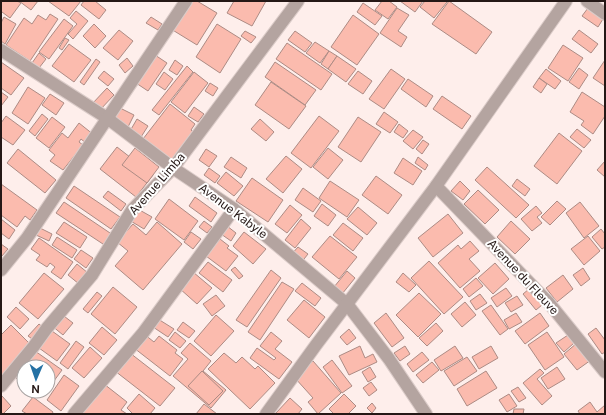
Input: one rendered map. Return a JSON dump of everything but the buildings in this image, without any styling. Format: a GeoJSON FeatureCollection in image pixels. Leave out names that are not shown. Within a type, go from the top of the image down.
{"type":"FeatureCollection","features":[{"type":"Feature","properties":{"kind":"street"},"geometry":{"type":"LineString","coordinates":[[1,270],[27,238],[186,1]]}},
{"type":"Feature","properties":{"kind":"street","name":"Avenue Limba"},"geometry":{"type":"LineString","coordinates":[[1,386],[92,275],[132,210],[173,168],[298,1]]}},
{"type":"Feature","properties":{"kind":"street"},"geometry":{"type":"LineString","coordinates":[[266,414],[436,186],[566,1]]}},
{"type":"Feature","properties":{"kind":"street"},"geometry":{"type":"LineString","coordinates":[[587,1],[605,14]]}},
{"type":"Feature","properties":{"kind":"street","name":"Avenue Kabyle"},"geometry":{"type":"LineString","coordinates":[[1,50],[107,118],[173,168],[234,209],[347,304],[389,359],[426,414]]}},
{"type":"Feature","properties":{"kind":"street","name":"Avenue du Fleuve"},"geometry":{"type":"LineString","coordinates":[[436,186],[549,303],[605,372]]}},
{"type":"Feature","properties":{"kind":"street"},"geometry":{"type":"LineString","coordinates":[[74,414],[143,333],[234,209]]}}]}
